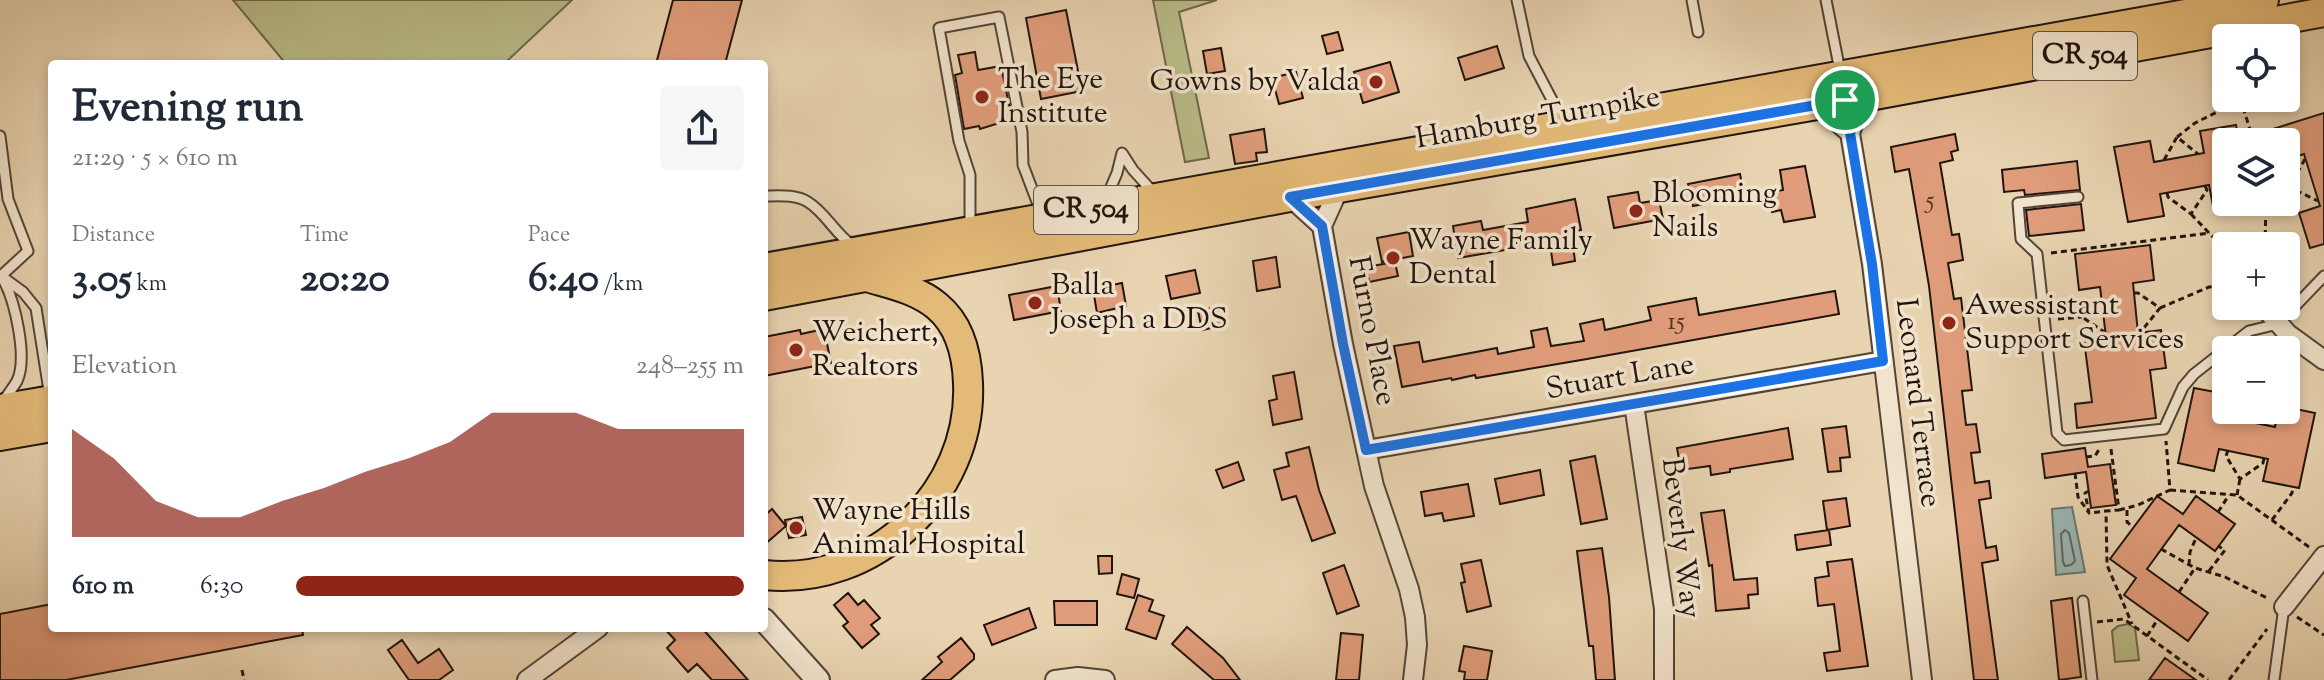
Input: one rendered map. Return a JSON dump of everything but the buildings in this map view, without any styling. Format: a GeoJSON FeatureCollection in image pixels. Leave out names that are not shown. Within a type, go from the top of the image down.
{"type":"FeatureCollection","features":[{"type":"Feature","properties":{"kind":"main road","name":"CR 504"},"geometry":{"type":"LineString","coordinates":[[768,268],[863,264],[970,232],[1043,218],[1566,126],[1843,88],[2264,0]]}},
{"type":"Feature","properties":{"kind":"main road","name":"Hamburg Turnpike"},"geometry":{"type":"LineString","coordinates":[[768,295],[863,264],[1290,197],[1843,88],[2324,12]]}},
{"type":"Feature","properties":{"kind":"main road"},"geometry":{"type":"LineString","coordinates":[[768,575],[820,573],[866,557],[890,542],[923,511],[953,464],[965,426],[968,369],[958,334],[936,305],[863,264]]}},
{"type":"Feature","properties":{"kind":"main road"},"geometry":{"type":"LineString","coordinates":[[0,408],[48,409]]}},
{"type":"Feature","properties":{"kind":"main road"},"geometry":{"type":"LineString","coordinates":[[0,436],[48,411]]}},
{"type":"Feature","properties":{"kind":"street","name":"Leonard Terrace"},"geometry":{"type":"LineString","coordinates":[[1843,88],[1835,120],[1850,133],[1872,264],[1922,680]]}},
{"type":"Feature","properties":{"kind":"street","name":"Furno Place"},"geometry":{"type":"LineString","coordinates":[[1339,188],[1322,226],[1343,344],[1374,486],[1409,589],[1415,617],[1417,645],[1413,680]]}},
{"type":"Feature","properties":{"kind":"street","name":"Furno Place"},"geometry":{"type":"LineString","coordinates":[[1290,197],[1322,226]]}},
{"type":"Feature","properties":{"kind":"street"},"geometry":{"type":"LineString","coordinates":[[2275,320],[2324,360]]}},
{"type":"Feature","properties":{"kind":"street","name":"Stuart Lane"},"geometry":{"type":"LineString","coordinates":[[1366,450],[1883,361]]}},
{"type":"Feature","properties":{"kind":"street","name":"Beverly Way"},"geometry":{"type":"LineString","coordinates":[[1634,404],[1664,609],[1664,680]]}},
{"type":"Feature","properties":{"kind":"street"},"geometry":{"type":"LineString","coordinates":[[2284,607],[2324,556]]}},
{"type":"Feature","properties":{"kind":"street"},"geometry":{"type":"LineString","coordinates":[[768,624],[818,680]]}},
{"type":"Feature","properties":{"kind":"street"},"geometry":{"type":"LineString","coordinates":[[527,680],[593,632]]}},
{"type":"Feature","properties":{"kind":"street"},"geometry":{"type":"LineString","coordinates":[[1055,680],[1078,677],[1105,680]]}},
{"type":"Feature","properties":{"kind":"lane"},"geometry":{"type":"LineString","coordinates":[[1517,0],[1529,56],[1566,126]]}},
{"type":"Feature","properties":{"kind":"lane"},"geometry":{"type":"LineString","coordinates":[[1692,0],[1698,32]]}},
{"type":"Feature","properties":{"kind":"lane"},"geometry":{"type":"LineString","coordinates":[[1826,0],[1843,88]]}},
{"type":"Feature","properties":{"kind":"lane"},"geometry":{"type":"LineString","coordinates":[[970,232],[970,175],[959,141],[939,28],[999,17],[1022,132],[1023,165],[1043,218]]}},
{"type":"Feature","properties":{"kind":"lane"},"geometry":{"type":"LineString","coordinates":[[0,136],[4,202],[28,251],[0,275]]}},
{"type":"Feature","properties":{"kind":"lane"},"geometry":{"type":"LineString","coordinates":[[1102,207],[1122,153],[1158,197]]}},
{"type":"Feature","properties":{"kind":"lane"},"geometry":{"type":"LineString","coordinates":[[768,196],[791,196],[808,202],[863,264]]}},
{"type":"Feature","properties":{"kind":"lane"},"geometry":{"type":"LineString","coordinates":[[2078,197],[2018,203],[2021,239],[2037,254],[2057,433],[2064,440],[2164,429],[2183,387],[2194,374],[2249,331],[2278,324],[2324,276]]}},
{"type":"Feature","properties":{"kind":"lane"},"geometry":{"type":"LineString","coordinates":[[0,275],[23,292],[36,308],[48,384]]}},
{"type":"Feature","properties":{"kind":"lane"},"geometry":{"type":"LineString","coordinates":[[0,275],[12,295],[21,360],[17,380],[0,408]]}},
{"type":"Feature","properties":{"kind":"lane"},"geometry":{"type":"LineString","coordinates":[[2083,601],[2092,680]]}},
{"type":"Feature","properties":{"kind":"lane"},"geometry":{"type":"LineString","coordinates":[[2274,680],[2284,607]]}},
{"type":"Feature","properties":{"kind":"path"},"geometry":{"type":"LineString","coordinates":[[2164,160],[2177,137],[2216,112]]}},
{"type":"Feature","properties":{"kind":"path"},"geometry":{"type":"LineString","coordinates":[[2177,137],[2198,154]]}},
{"type":"Feature","properties":{"kind":"path"},"geometry":{"type":"LineString","coordinates":[[2300,167],[2305,159]]}},
{"type":"Feature","properties":{"kind":"path"},"geometry":{"type":"LineString","coordinates":[[2191,214],[2207,190],[2205,186]]}},
{"type":"Feature","properties":{"kind":"path"},"geometry":{"type":"LineString","coordinates":[[2167,193],[2212,235]]}},
{"type":"Feature","properties":{"kind":"path"},"geometry":{"type":"LineString","coordinates":[[2300,193],[2318,201]]}},
{"type":"Feature","properties":{"kind":"path"},"geometry":{"type":"LineString","coordinates":[[2037,254],[2210,233]]}},
{"type":"Feature","properties":{"kind":"path"},"geometry":{"type":"LineString","coordinates":[[2138,330],[2143,329],[2160,308],[2212,287]]}},
{"type":"Feature","properties":{"kind":"path"},"geometry":{"type":"LineString","coordinates":[[2134,293],[2160,308]]}},
{"type":"Feature","properties":{"kind":"path"},"geometry":{"type":"LineString","coordinates":[[2044,321],[2082,317],[2102,298]]}},
{"type":"Feature","properties":{"kind":"path"},"geometry":{"type":"LineString","coordinates":[[2082,317],[2106,333]]}},
{"type":"Feature","properties":{"kind":"path"},"geometry":{"type":"LineString","coordinates":[[2164,429],[2170,490]]}},
{"type":"Feature","properties":{"kind":"path"},"geometry":{"type":"LineString","coordinates":[[2109,435],[2119,510]]}},
{"type":"Feature","properties":{"kind":"path"},"geometry":{"type":"LineString","coordinates":[[2228,450],[2226,456],[2240,479],[2237,495]]}},
{"type":"Feature","properties":{"kind":"path"},"geometry":{"type":"LineString","coordinates":[[2240,479],[2263,463],[2264,458]]}},
{"type":"Feature","properties":{"kind":"path"},"geometry":{"type":"LineString","coordinates":[[2075,473],[2078,497],[2089,513]]}},
{"type":"Feature","properties":{"kind":"path"},"geometry":{"type":"LineString","coordinates":[[2272,520],[2293,487]]}},
{"type":"Feature","properties":{"kind":"path"},"geometry":{"type":"LineString","coordinates":[[2089,513],[2127,510],[2170,490],[2237,495],[2324,556]]}},
{"type":"Feature","properties":{"kind":"path"},"geometry":{"type":"LineString","coordinates":[[2089,491],[2085,493],[2089,513]]}},
{"type":"Feature","properties":{"kind":"path"},"geometry":{"type":"LineString","coordinates":[[2218,512],[2229,495]]}},
{"type":"Feature","properties":{"kind":"path"},"geometry":{"type":"LineString","coordinates":[[2127,510],[2127,522],[2133,527]]}},
{"type":"Feature","properties":{"kind":"path"},"geometry":{"type":"LineString","coordinates":[[2106,511],[2107,565],[2132,624]]}},
{"type":"Feature","properties":{"kind":"path"},"geometry":{"type":"LineString","coordinates":[[2189,565],[2196,538]]}},
{"type":"Feature","properties":{"kind":"path"},"geometry":{"type":"LineString","coordinates":[[2209,571],[2225,550],[2218,546]]}},
{"type":"Feature","properties":{"kind":"path"},"geometry":{"type":"LineString","coordinates":[[2161,549],[2195,568],[2209,571],[2284,607],[2324,635]]}},
{"type":"Feature","properties":{"kind":"path"},"geometry":{"type":"LineString","coordinates":[[2179,592],[2195,568]]}},
{"type":"Feature","properties":{"kind":"path"},"geometry":{"type":"LineString","coordinates":[[2229,680],[2284,607]]}},
{"type":"Feature","properties":{"kind":"path"},"geometry":{"type":"LineString","coordinates":[[2086,624],[2124,619],[2208,680]]}},
{"type":"Feature","properties":{"kind":"path"},"geometry":{"type":"LineString","coordinates":[[2147,636],[2158,619]]}},
{"type":"Feature","properties":{"kind":"path"},"geometry":{"type":"LineString","coordinates":[[242,670],[244,680]]}},
{"type":"Feature","properties":{"kind":"green space"},"geometry":{"type":"Polygon","coordinates":[[[233,0],[572,0],[508,60],[283,60],[233,0]]]}},
{"type":"Feature","properties":{"kind":"green space"},"geometry":{"type":"Polygon","coordinates":[[[1153,0],[1217,0],[1179,12],[1209,158],[1185,162],[1153,0]]]}},
{"type":"Feature","properties":{"kind":"green space"},"geometry":{"type":"Polygon","coordinates":[[[2128,624],[2135,628],[2139,660],[2115,662],[2112,631],[2128,624]]]}},
{"type":"Feature","properties":{"kind":"water"},"geometry":{"type":"Polygon","coordinates":[[[2072,507],[2085,572],[2056,575],[2052,509],[2072,507]]]}},
{"type":"Feature","properties":{"kind":"place","name":"Gowns by Valda"},"geometry":{"type":"Point","coordinates":[1376,82]}},
{"type":"Feature","properties":{"kind":"place","name":"The Eye Institute"},"geometry":{"type":"Point","coordinates":[982,97]}},
{"type":"Feature","properties":{"kind":"place","name":"Blooming Nails"},"geometry":{"type":"Point","coordinates":[1636,211]}},
{"type":"Feature","properties":{"kind":"place","name":"Wayne Family Dental"},"geometry":{"type":"Point","coordinates":[1393,258]}},
{"type":"Feature","properties":{"kind":"place","name":"Balla Joseph a DDS"},"geometry":{"type":"Point","coordinates":[1035,303]}},
{"type":"Feature","properties":{"kind":"place","name":"Awessistant Support Services"},"geometry":{"type":"Point","coordinates":[1949,323]}},
{"type":"Feature","properties":{"kind":"place","name":"Weichert, Realtors"},"geometry":{"type":"Point","coordinates":[796,350]}},
{"type":"Feature","properties":{"kind":"place","name":"Wayne Hills Animal Hospital"},"geometry":{"type":"Point","coordinates":[796,528]}},
{"type":"Feature","properties":{"kind":"route"},"geometry":{"type":"LineString","coordinates":[[1845,100],[1856,116],[1850,133],[1872,264],[1883,361],[1366,450],[1322,226],[1290,197],[1845,100]]}}]}
